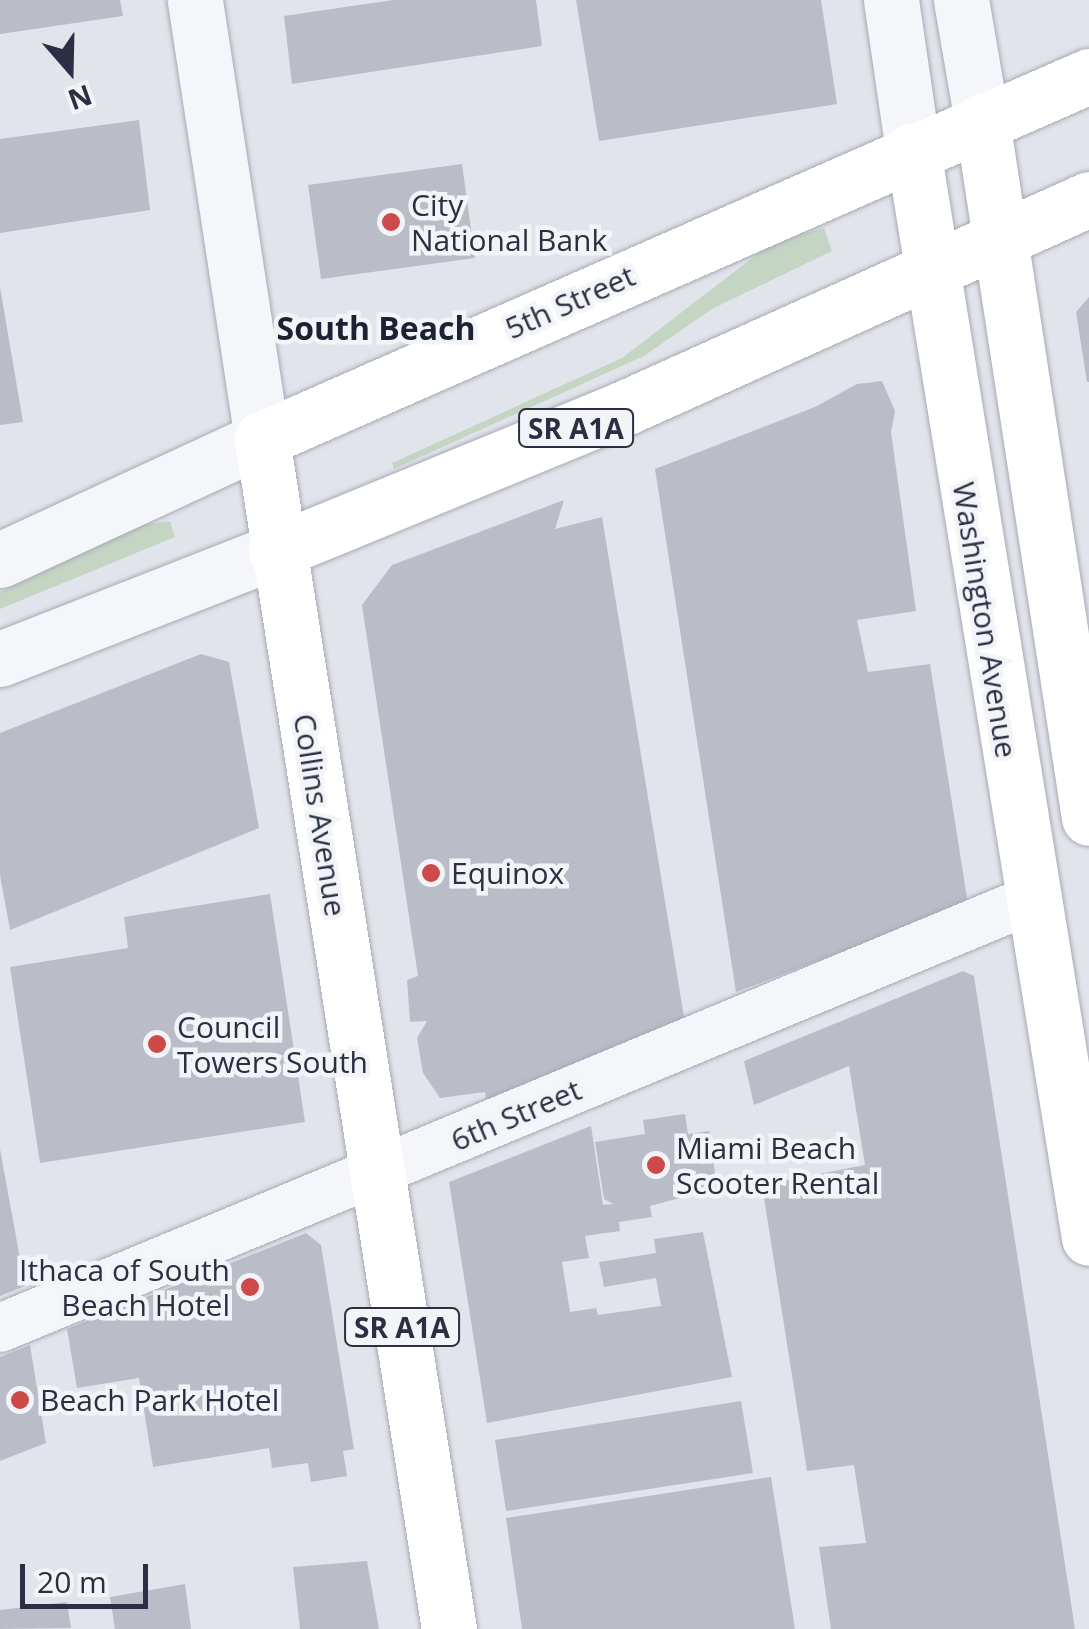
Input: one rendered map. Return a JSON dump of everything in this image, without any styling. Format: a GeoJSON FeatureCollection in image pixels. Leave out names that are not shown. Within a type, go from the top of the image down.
{"type":"FeatureCollection","features":[{"type":"Feature","properties":{"kind":"main road","name":"5th Street"},"geometry":{"type":"LineString","coordinates":[[262,439],[1089,76]]}},
{"type":"Feature","properties":{"kind":"main road"},"geometry":{"type":"LineString","coordinates":[[982,121],[1089,818]]}},
{"type":"Feature","properties":{"kind":"main road","name":"Washington Avenue"},"geometry":{"type":"LineString","coordinates":[[913,150],[1030,900],[1081,1133],[1089,1238]]}},
{"type":"Feature","properties":{"kind":"main road","name":"SR A1A"},"geometry":{"type":"LineString","coordinates":[[276,550],[620,410],[1089,198]]}},
{"type":"Feature","properties":{"kind":"main road","name":"Collins Avenue"},"geometry":{"type":"LineString","coordinates":[[262,439],[276,550],[379,1173],[449,1629]]}},
{"type":"Feature","properties":{"kind":"street","name":"Collins Avenue"},"geometry":{"type":"LineString","coordinates":[[195,0],[262,439]]}},
{"type":"Feature","properties":{"kind":"street","name":"Washington Avenue"},"geometry":{"type":"LineString","coordinates":[[891,0],[913,150]]}},
{"type":"Feature","properties":{"kind":"street"},"geometry":{"type":"LineString","coordinates":[[961,0],[982,121]]}},
{"type":"Feature","properties":{"kind":"street","name":"5th Street"},"geometry":{"type":"LineString","coordinates":[[0,560],[262,439]]}},
{"type":"Feature","properties":{"kind":"street"},"geometry":{"type":"LineString","coordinates":[[0,659],[276,550]]}},
{"type":"Feature","properties":{"kind":"street","name":"6th Street"},"geometry":{"type":"LineString","coordinates":[[0,1328],[1030,900]]}},
{"type":"Feature","properties":{"kind":"green space"},"geometry":{"type":"Polygon","coordinates":[[[824,228],[832,251],[712,309],[644,356],[394,469],[392,463],[622,358],[773,242],[824,228]]]}},
{"type":"Feature","properties":{"kind":"green space"},"geometry":{"type":"Polygon","coordinates":[[[170,521],[175,537],[0,609],[0,592],[142,525],[170,521]]]}},
{"type":"Feature","properties":{"kind":"building"},"geometry":{"type":"Polygon","coordinates":[[[0,0],[120,0],[123,16],[0,34],[0,0]]]}},
{"type":"Feature","properties":{"kind":"building"},"geometry":{"type":"Polygon","coordinates":[[[393,0],[536,0],[542,46],[292,84],[284,16],[393,0]]]}},
{"type":"Feature","properties":{"kind":"building"},"geometry":{"type":"Polygon","coordinates":[[[576,0],[821,0],[837,104],[599,141],[576,0]]]}},
{"type":"Feature","properties":{"kind":"building"},"geometry":{"type":"Polygon","coordinates":[[[139,120],[150,210],[0,233],[0,139],[139,120]]]}},
{"type":"Feature","properties":{"kind":"building","name":"City National Bank"},"geometry":{"type":"Polygon","coordinates":[[[462,164],[475,258],[321,279],[308,185],[462,164]]]}},
{"type":"Feature","properties":{"kind":"building"},"geometry":{"type":"Polygon","coordinates":[[[0,287],[23,422],[0,425],[0,287]]]}},
{"type":"Feature","properties":{"kind":"building"},"geometry":{"type":"Polygon","coordinates":[[[1089,297],[1089,382],[1087,382],[1076,312],[1089,297]]]}},
{"type":"Feature","properties":{"kind":"building"},"geometry":{"type":"Polygon","coordinates":[[[882,381],[895,411],[891,432],[916,611],[857,620],[868,672],[930,664],[968,904],[736,992],[655,469],[815,407],[857,384],[882,381]]]}},
{"type":"Feature","properties":{"kind":"building"},"geometry":{"type":"Polygon","coordinates":[[[564,500],[555,529],[602,517],[685,1023],[487,1104],[485,1092],[440,1098],[423,1073],[417,1038],[427,1021],[410,1022],[407,980],[418,976],[362,605],[392,565],[564,500]]]}},
{"type":"Feature","properties":{"kind":"building"},"geometry":{"type":"Polygon","coordinates":[[[201,654],[229,662],[259,828],[10,930],[0,875],[0,733],[201,654]]]}},
{"type":"Feature","properties":{"kind":"building","name":"Council Towers South"},"geometry":{"type":"Polygon","coordinates":[[[270,894],[305,1122],[40,1163],[10,967],[128,948],[124,917],[270,894]]]}},
{"type":"Feature","properties":{"kind":"building"},"geometry":{"type":"Polygon","coordinates":[[[963,971],[974,976],[1075,1629],[831,1629],[819,1547],[866,1543],[854,1465],[807,1471],[762,1185],[865,1165],[849,1066],[754,1105],[744,1061],[963,971]]]}},
{"type":"Feature","properties":{"kind":"building"},"geometry":{"type":"Polygon","coordinates":[[[685,1114],[688,1134],[709,1131],[717,1188],[650,1206],[652,1217],[619,1222],[620,1231],[585,1236],[589,1258],[562,1262],[570,1312],[596,1308],[598,1315],[661,1306],[656,1278],[604,1287],[599,1262],[656,1253],[654,1239],[703,1232],[732,1377],[487,1423],[449,1182],[591,1126],[603,1205],[613,1204],[604,1199],[595,1142],[645,1134],[643,1120],[685,1114]]]}},
{"type":"Feature","properties":{"kind":"building"},"geometry":{"type":"Polygon","coordinates":[[[0,1149],[25,1286],[0,1296],[0,1149]]]}},
{"type":"Feature","properties":{"kind":"building"},"geometry":{"type":"Polygon","coordinates":[[[306,1233],[321,1245],[354,1449],[343,1451],[347,1476],[311,1482],[308,1463],[272,1468],[269,1448],[153,1467],[139,1378],[77,1388],[67,1329],[306,1233]]]}},
{"type":"Feature","properties":{"kind":"building","name":"Beach Park Hotel"},"geometry":{"type":"Polygon","coordinates":[[[30,1345],[46,1443],[0,1461],[0,1357],[30,1345]]]}},
{"type":"Feature","properties":{"kind":"building"},"geometry":{"type":"Polygon","coordinates":[[[741,1401],[753,1473],[506,1511],[495,1440],[741,1401]]]}},
{"type":"Feature","properties":{"kind":"building"},"geometry":{"type":"Polygon","coordinates":[[[771,1477],[795,1629],[522,1629],[506,1518],[771,1477]]]}},
{"type":"Feature","properties":{"kind":"building"},"geometry":{"type":"Polygon","coordinates":[[[367,1561],[379,1629],[300,1629],[293,1567],[367,1561]]]}},
{"type":"Feature","properties":{"kind":"building"},"geometry":{"type":"Polygon","coordinates":[[[185,1584],[191,1629],[115,1629],[110,1597],[185,1584]]]}},
{"type":"Feature","properties":{"kind":"building"},"geometry":{"type":"Polygon","coordinates":[[[67,1602],[71,1628],[0,1629],[0,1610],[67,1602]]]}},
{"type":"Feature","properties":{"kind":"place","name":"City National Bank"},"geometry":{"type":"Point","coordinates":[391,222]}},
{"type":"Feature","properties":{"kind":"place","name":"Equinox"},"geometry":{"type":"Point","coordinates":[431,873]}},
{"type":"Feature","properties":{"kind":"place","name":"Council Towers South"},"geometry":{"type":"Point","coordinates":[157,1044]}},
{"type":"Feature","properties":{"kind":"place","name":"Miami Beach Scooter Rental"},"geometry":{"type":"Point","coordinates":[656,1165]}},
{"type":"Feature","properties":{"kind":"place","name":"Ithaca of South Beach Hotel"},"geometry":{"type":"Point","coordinates":[250,1287]}},
{"type":"Feature","properties":{"kind":"place","name":"Beach Park Hotel"},"geometry":{"type":"Point","coordinates":[20,1400]}},
{"type":"Feature","properties":{"kind":"district","name":"South Beach"},"geometry":{"type":"Point","coordinates":[376,328]}}]}
